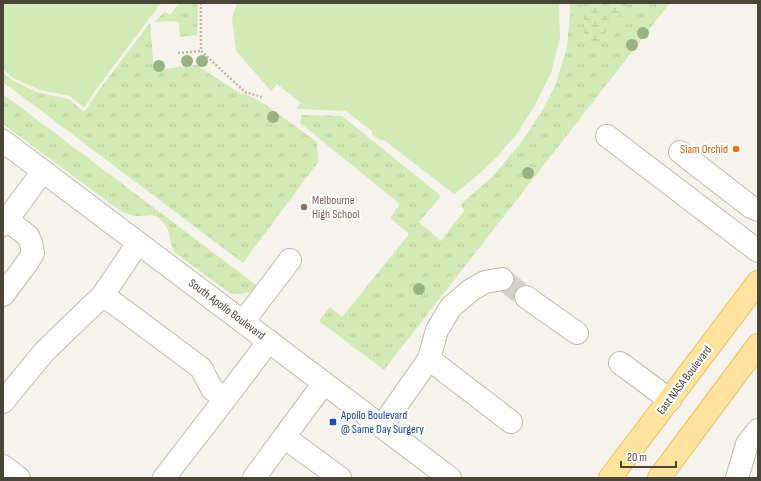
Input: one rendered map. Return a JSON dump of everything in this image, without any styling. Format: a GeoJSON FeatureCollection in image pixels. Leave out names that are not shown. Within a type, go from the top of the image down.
{"type":"FeatureCollection","features":[{"type":"Feature","properties":{"kind":"main road","name":"East NASA Boulevard"},"geometry":{"type":"LineString","coordinates":[[610,478],[758,282]]}},
{"type":"Feature","properties":{"kind":"main road"},"geometry":{"type":"LineString","coordinates":[[659,478],[758,346]]}},
{"type":"Feature","properties":{"kind":"street"},"geometry":{"type":"LineString","coordinates":[[607,136],[758,251]]}},
{"type":"Feature","properties":{"kind":"street","name":"South Apollo Boulevard"},"geometry":{"type":"LineString","coordinates":[[3,141],[450,478]]}},
{"type":"Feature","properties":{"kind":"street"},"geometry":{"type":"LineString","coordinates":[[680,152],[758,210]]}},
{"type":"Feature","properties":{"kind":"street"},"geometry":{"type":"LineString","coordinates":[[3,294],[33,253],[32,243],[28,236],[4,221],[43,171]]}},
{"type":"Feature","properties":{"kind":"street"},"geometry":{"type":"LineString","coordinates":[[3,402],[44,352],[103,295],[138,243]]}},
{"type":"Feature","properties":{"kind":"street"},"geometry":{"type":"LineString","coordinates":[[243,322],[290,260]]}},
{"type":"Feature","properties":{"kind":"street"},"geometry":{"type":"LineString","coordinates":[[382,426],[429,359],[437,330],[451,307],[471,290],[485,282],[502,279]]}},
{"type":"Feature","properties":{"kind":"street"},"geometry":{"type":"LineString","coordinates":[[103,295],[201,368],[212,389],[225,399]]}},
{"type":"Feature","properties":{"kind":"street"},"geometry":{"type":"LineString","coordinates":[[526,297],[578,334]]}},
{"type":"Feature","properties":{"kind":"street"},"geometry":{"type":"LineString","coordinates":[[164,478],[269,341]]}},
{"type":"Feature","properties":{"kind":"street"},"geometry":{"type":"LineString","coordinates":[[429,359],[511,422]]}},
{"type":"Feature","properties":{"kind":"street"},"geometry":{"type":"LineString","coordinates":[[620,363],[670,400]]}},
{"type":"Feature","properties":{"kind":"street"},"geometry":{"type":"LineString","coordinates":[[254,478],[324,383]]}},
{"type":"Feature","properties":{"kind":"street"},"geometry":{"type":"LineString","coordinates":[[742,475],[747,444],[758,430]]}},
{"type":"Feature","properties":{"kind":"street"},"geometry":{"type":"LineString","coordinates":[[284,437],[331,475]]}},
{"type":"Feature","properties":{"kind":"street"},"geometry":{"type":"LineString","coordinates":[[3,466],[19,478]]}},
{"type":"Feature","properties":{"kind":"path"},"geometry":{"type":"LineString","coordinates":[[201,3],[201,51],[245,92],[262,97]]}},
{"type":"Feature","properties":{"kind":"path"},"geometry":{"type":"LineString","coordinates":[[178,53],[201,51]]}},
{"type":"Feature","properties":{"kind":"green space"},"geometry":{"type":"Polygon","coordinates":[[[3,3],[161,3],[97,88],[84,108],[70,96],[40,90],[13,78],[3,69],[3,3]]]}},
{"type":"Feature","properties":{"kind":"green space"},"geometry":{"type":"Polygon","coordinates":[[[179,3],[198,3],[197,35],[180,37],[179,23],[174,21],[155,22],[164,12],[170,15],[179,3]]]}},
{"type":"Feature","properties":{"kind":"green space"},"geometry":{"type":"Polygon","coordinates":[[[237,3],[559,3],[560,38],[551,73],[537,101],[519,131],[499,155],[478,175],[454,194],[384,140],[380,140],[372,135],[372,131],[346,111],[296,109],[301,103],[277,84],[271,91],[236,51],[232,18],[237,3]]]}},
{"type":"Feature","properties":{"kind":"green space"},"geometry":{"type":"Polygon","coordinates":[[[569,3],[670,3],[384,370],[319,321],[330,307],[342,317],[409,234],[390,218],[400,204],[300,123],[302,115],[342,116],[441,196],[419,222],[441,241],[464,211],[461,204],[492,177],[521,143],[542,111],[556,84],[567,47],[570,13],[569,3]]]}},
{"type":"Feature","properties":{"kind":"green space"},"geometry":{"type":"Polygon","coordinates":[[[583,3],[627,3],[599,41],[592,43],[585,36],[583,3]]]}},
{"type":"Feature","properties":{"kind":"green space"},"geometry":{"type":"Polygon","coordinates":[[[150,23],[154,70],[196,65],[241,94],[248,95],[266,105],[317,142],[318,162],[243,263],[3,82],[3,73],[12,80],[39,93],[69,99],[84,112],[150,23]]]}},
{"type":"Feature","properties":{"kind":"green space"},"geometry":{"type":"Polygon","coordinates":[[[3,94],[259,287],[245,293],[230,293],[173,250],[167,228],[158,218],[152,215],[137,216],[119,210],[3,124],[3,94]]]}},
{"type":"Feature","properties":{"kind":"tunnel"},"geometry":{"type":"LineString","coordinates":[[502,279],[526,297]]}},
{"type":"Feature","properties":{"kind":"place","name":"Siam Orchid"},"geometry":{"type":"Point","coordinates":[736,149]}},
{"type":"Feature","properties":{"kind":"place","name":"Melbourne High School"},"geometry":{"type":"Point","coordinates":[304,207]}},
{"type":"Feature","properties":{"kind":"place","name":"Apollo Boulevard @ Same Day Surgery"},"geometry":{"type":"Point","coordinates":[333,422]}}]}
